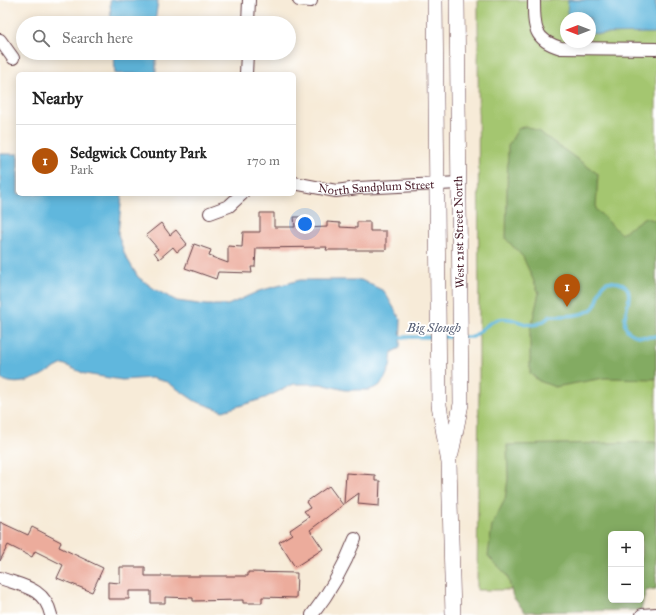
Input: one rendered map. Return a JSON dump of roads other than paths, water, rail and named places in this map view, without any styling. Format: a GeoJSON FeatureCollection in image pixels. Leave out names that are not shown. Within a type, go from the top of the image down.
{"type":"FeatureCollection","features":[{"type":"Feature","properties":{"kind":"main road","name":"West 21st Street North"},"geometry":{"type":"LineString","coordinates":[[435,0],[439,406],[449,463],[452,615]]}},
{"type":"Feature","properties":{"kind":"main road","name":"West 21st Street North"},"geometry":{"type":"LineString","coordinates":[[449,463],[461,404],[456,0]]}},
{"type":"Feature","properties":{"kind":"street"},"geometry":{"type":"LineString","coordinates":[[248,16],[249,0]]}},
{"type":"Feature","properties":{"kind":"street"},"geometry":{"type":"LineString","coordinates":[[534,0],[534,22],[537,32],[543,40],[551,45],[561,48],[656,50]]}},
{"type":"Feature","properties":{"kind":"street"},"geometry":{"type":"LineString","coordinates":[[0,40],[13,58]]}},
{"type":"Feature","properties":{"kind":"street"},"geometry":{"type":"LineString","coordinates":[[246,72],[247,60]]}},
{"type":"Feature","properties":{"kind":"street","name":"North Sandplum Street"},"geometry":{"type":"LineString","coordinates":[[296,183],[336,191],[458,183]]}},
{"type":"Feature","properties":{"kind":"street"},"geometry":{"type":"LineString","coordinates":[[210,213],[229,206],[240,196]]}},
{"type":"Feature","properties":{"kind":"street"},"geometry":{"type":"LineString","coordinates":[[312,615],[325,598],[346,564],[355,539]]}},
{"type":"Feature","properties":{"kind":"street"},"geometry":{"type":"LineString","coordinates":[[0,578],[38,593],[47,601],[51,615]]}},
{"type":"Feature","properties":{"kind":"street"},"geometry":{"type":"LineString","coordinates":[[642,615],[656,614]]}},
{"type":"Feature","properties":{"kind":"water"},"geometry":{"type":"Polygon","coordinates":[[[110,0],[158,0],[156,16],[111,16],[110,0]]]}},
{"type":"Feature","properties":{"kind":"water"},"geometry":{"type":"Polygon","coordinates":[[[568,0],[656,0],[656,33],[596,34],[596,12],[567,12],[568,0]]]}},
{"type":"Feature","properties":{"kind":"water"},"geometry":{"type":"Polygon","coordinates":[[[114,60],[156,60],[156,72],[115,72],[114,60]]]}},
{"type":"Feature","properties":{"kind":"water"},"geometry":{"type":"Polygon","coordinates":[[[0,154],[16,154],[16,196],[122,196],[118,234],[125,255],[138,277],[156,290],[177,301],[206,305],[228,305],[259,291],[300,280],[361,280],[384,291],[401,320],[400,348],[392,352],[390,367],[385,378],[379,386],[369,390],[345,390],[321,384],[294,384],[265,398],[223,411],[195,401],[167,382],[151,378],[122,380],[85,374],[63,364],[25,382],[9,382],[1,379],[0,154]]]}},
{"type":"Feature","properties":{"kind":"waterway","name":"Big Slough"},"geometry":{"type":"LineString","coordinates":[[463,337],[473,337],[488,324],[499,319],[513,320],[530,325],[543,322],[550,316],[571,316],[588,312],[595,306],[602,287],[608,282],[623,284],[628,290],[629,296],[625,326],[629,332],[638,336],[656,336]]}},
{"type":"Feature","properties":{"kind":"waterway","name":"Big Slough"},"geometry":{"type":"LineString","coordinates":[[400,337],[435,337]]}},
{"type":"Feature","properties":{"kind":"waterway","name":"Big Slough"},"geometry":{"type":"LineString","coordinates":[[441,337],[457,337]]}},
{"type":"Feature","properties":{"kind":"place","name":"Sedgwick County Park"},"geometry":{"type":"Point","coordinates":[567,307]}}]}
